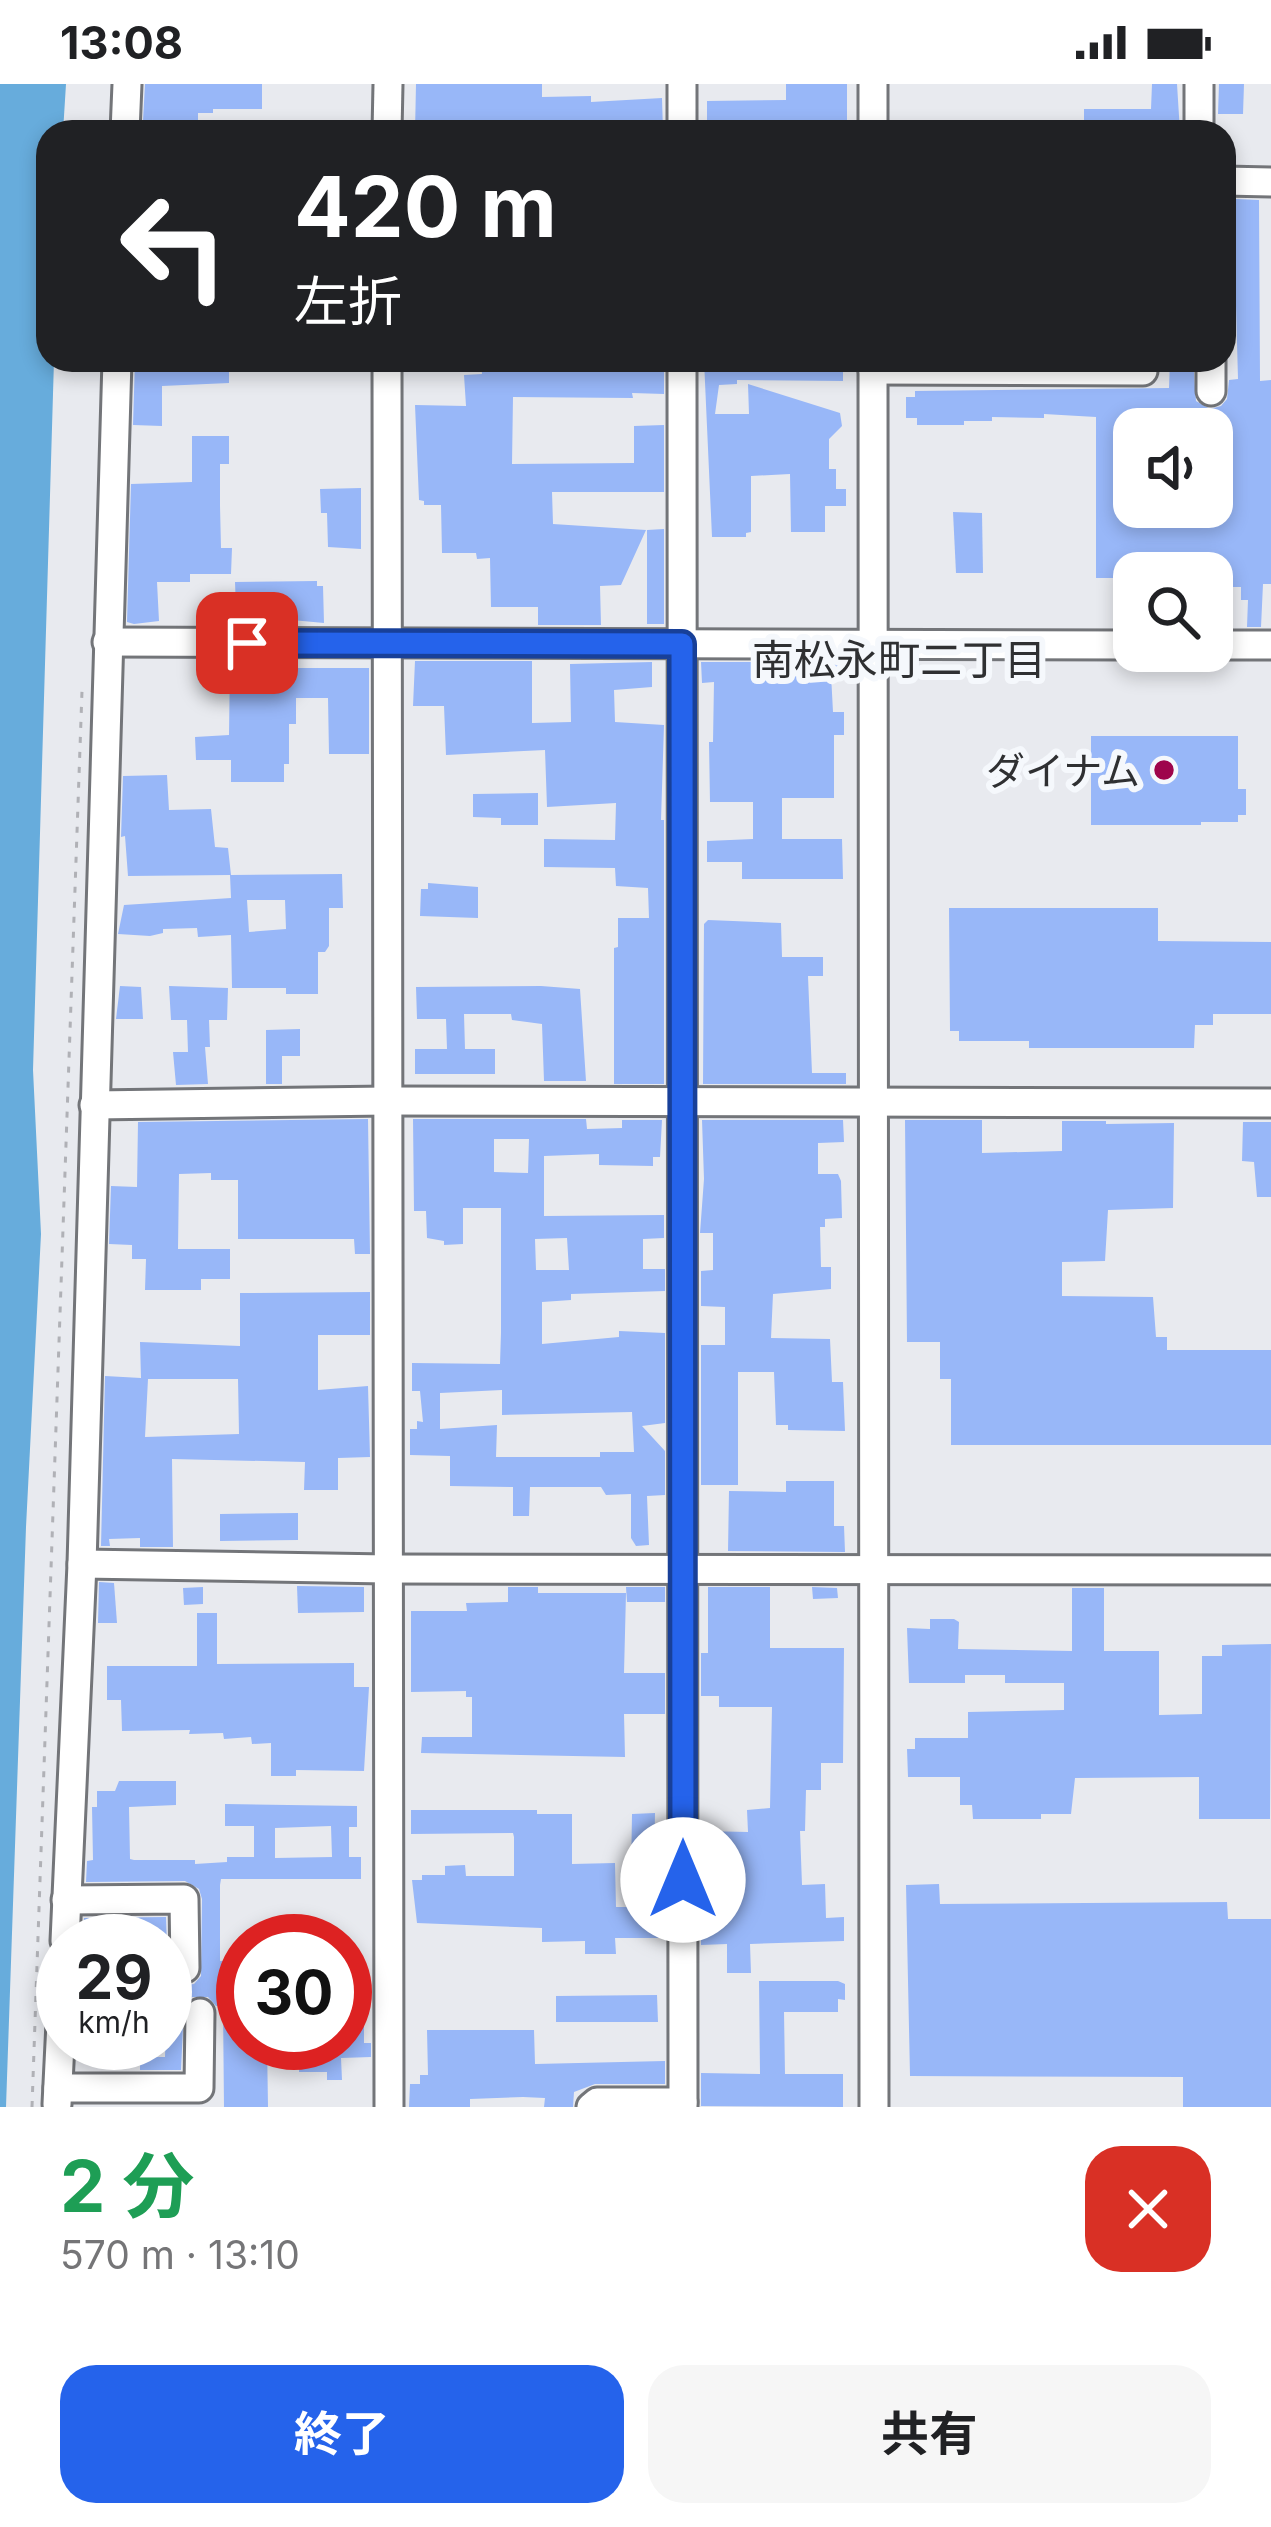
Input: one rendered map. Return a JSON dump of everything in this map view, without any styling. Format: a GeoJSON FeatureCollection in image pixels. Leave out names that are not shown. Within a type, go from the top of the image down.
{"type":"FeatureCollection","features":[{"type":"Feature","properties":{"kind":"street"},"geometry":{"type":"LineString","coordinates":[[126,120],[127,84]]}},
{"type":"Feature","properties":{"kind":"street"},"geometry":{"type":"LineString","coordinates":[[387,120],[388,84]]}},
{"type":"Feature","properties":{"kind":"street"},"geometry":{"type":"LineString","coordinates":[[682,84],[682,120]]}},
{"type":"Feature","properties":{"kind":"street"},"geometry":{"type":"LineString","coordinates":[[873,84],[873,120]]}},
{"type":"Feature","properties":{"kind":"street"},"geometry":{"type":"LineString","coordinates":[[1198,84],[1199,120]]}},
{"type":"Feature","properties":{"kind":"street"},"geometry":{"type":"LineString","coordinates":[[1236,181],[1271,182]]}},
{"type":"Feature","properties":{"kind":"street"},"geometry":{"type":"LineString","coordinates":[[66,1914],[82,1564],[117,372]]}},
{"type":"Feature","properties":{"kind":"street"},"geometry":{"type":"LineString","coordinates":[[387,372],[389,2107]]}},
{"type":"Feature","properties":{"kind":"street"},"geometry":{"type":"LineString","coordinates":[[591,2107],[597,2102],[683,2104],[682,372]]}},
{"type":"Feature","properties":{"kind":"street"},"geometry":{"type":"LineString","coordinates":[[873,372],[874,2107]]}},
{"type":"Feature","properties":{"kind":"street"},"geometry":{"type":"LineString","coordinates":[[1210,391],[1211,372]]}},
{"type":"Feature","properties":{"kind":"street"},"geometry":{"type":"LineString","coordinates":[[107,642],[1113,645]]}},
{"type":"Feature","properties":{"kind":"street"},"geometry":{"type":"LineString","coordinates":[[1233,645],[1271,645]]}},
{"type":"Feature","properties":{"kind":"street"},"geometry":{"type":"LineString","coordinates":[[94,1105],[1271,1103]]}},
{"type":"Feature","properties":{"kind":"street"},"geometry":{"type":"LineString","coordinates":[[82,1564],[1271,1570]]}},
{"type":"Feature","properties":{"kind":"street"},"geometry":{"type":"LineString","coordinates":[[66,1900],[184,1899],[184,1914]]}},
{"type":"Feature","properties":{"kind":"street"},"geometry":{"type":"LineString","coordinates":[[57,2098],[200,2088],[200,2013]]}},
{"type":"Feature","properties":{"kind":"path"},"geometry":{"type":"LineString","coordinates":[[32,2107],[82,690]]}},
{"type":"Feature","properties":{"kind":"water"},"geometry":{"type":"Polygon","coordinates":[[[0,84],[66,84],[64,120],[36,120],[36,372],[54,372],[33,1070],[41,1234],[6,2107],[0,2107],[0,84]]]}},
{"type":"Feature","properties":{"kind":"building"},"geometry":{"type":"Polygon","coordinates":[[[145,84],[262,84],[262,109],[213,109],[213,113],[198,113],[198,120],[143,120],[145,84]]]}},
{"type":"Feature","properties":{"kind":"building"},"geometry":{"type":"Polygon","coordinates":[[[416,84],[542,84],[542,97],[591,96],[591,102],[662,98],[663,120],[415,120],[416,84]]]}},
{"type":"Feature","properties":{"kind":"building"},"geometry":{"type":"Polygon","coordinates":[[[786,84],[847,84],[847,120],[707,120],[707,101],[786,100],[786,84]]]}},
{"type":"Feature","properties":{"kind":"building"},"geometry":{"type":"Polygon","coordinates":[[[1152,84],[1177,84],[1179,120],[1084,120],[1084,109],[1151,109],[1152,84]]]}},
{"type":"Feature","properties":{"kind":"building"},"geometry":{"type":"Polygon","coordinates":[[[1219,84],[1244,84],[1243,114],[1218,114],[1219,84]]]}},
{"type":"Feature","properties":{"kind":"building"},"geometry":{"type":"Polygon","coordinates":[[[1236,199],[1259,200],[1260,381],[1271,380],[1271,584],[1263,584],[1261,627],[1247,627],[1248,600],[1241,600],[1241,587],[1233,587],[1233,552],[1113,552],[1113,578],[1096,578],[1096,417],[992,417],[992,421],[964,421],[964,425],[917,425],[917,418],[906,418],[906,397],[915,397],[915,391],[1169,388],[1170,372],[1194,372],[1196,401],[1208,408],[1113,408],[1113,528],[1233,528],[1233,408],[1214,408],[1227,399],[1229,380],[1238,379],[1236,199]]]}},
{"type":"Feature","properties":{"kind":"building"},"geometry":{"type":"Polygon","coordinates":[[[135,372],[229,372],[229,383],[162,386],[162,426],[133,425],[135,372]]]}},
{"type":"Feature","properties":{"kind":"building"},"geometry":{"type":"Polygon","coordinates":[[[664,372],[664,394],[513,397],[512,464],[634,463],[634,426],[664,425],[664,492],[552,492],[553,524],[646,530],[621,585],[600,586],[601,625],[538,625],[538,607],[491,607],[490,558],[442,553],[441,505],[424,505],[419,500],[415,405],[466,406],[464,375],[664,372]]]}},
{"type":"Feature","properties":{"kind":"building"},"geometry":{"type":"Polygon","coordinates":[[[705,372],[843,372],[843,381],[737,380],[737,384],[719,385],[715,414],[749,414],[748,384],[840,413],[842,426],[829,439],[829,469],[836,469],[836,489],[846,489],[846,506],[825,506],[825,532],[791,532],[790,474],[751,476],[751,532],[746,537],[712,537],[705,372]]]}},
{"type":"Feature","properties":{"kind":"building"},"geometry":{"type":"Polygon","coordinates":[[[192,436],[229,436],[229,464],[220,464],[220,506],[221,548],[232,548],[231,574],[190,574],[190,582],[157,582],[159,621],[127,622],[131,484],[192,482],[192,436]]]}},
{"type":"Feature","properties":{"kind":"building"},"geometry":{"type":"Polygon","coordinates":[[[361,488],[361,549],[328,547],[327,513],[321,513],[320,489],[361,488]]]}},
{"type":"Feature","properties":{"kind":"building"},"geometry":{"type":"Polygon","coordinates":[[[953,512],[982,513],[983,573],[956,573],[953,512]]]}},
{"type":"Feature","properties":{"kind":"building"},"geometry":{"type":"Polygon","coordinates":[[[664,529],[664,624],[647,624],[647,530],[664,529]]]}},
{"type":"Feature","properties":{"kind":"building"},"geometry":{"type":"Polygon","coordinates":[[[317,581],[317,586],[323,586],[324,623],[281,619],[281,607],[236,609],[235,582],[317,581]]]}},
{"type":"Feature","properties":{"kind":"building"},"geometry":{"type":"Polygon","coordinates":[[[230,660],[289,661],[296,668],[369,668],[369,754],[329,754],[328,698],[296,698],[296,724],[289,724],[284,782],[231,782],[231,760],[196,760],[195,737],[229,735],[230,660]]]}},
{"type":"Feature","properties":{"kind":"building"},"geometry":{"type":"Polygon","coordinates":[[[415,661],[532,661],[532,723],[571,722],[570,664],[652,662],[652,687],[614,690],[615,722],[664,725],[664,1084],[614,1084],[618,918],[649,918],[648,888],[616,886],[615,868],[544,867],[544,839],[615,840],[616,803],[547,807],[545,750],[446,755],[444,706],[413,706],[415,661]]]}},
{"type":"Feature","properties":{"kind":"building"},"geometry":{"type":"Polygon","coordinates":[[[701,662],[840,662],[840,674],[831,674],[833,712],[844,712],[844,735],[834,735],[834,798],[782,798],[782,839],[842,839],[843,879],[742,879],[742,862],[707,862],[707,841],[753,839],[753,802],[710,802],[714,682],[702,683],[701,662]]]}},
{"type":"Feature","properties":{"kind":"building","name":"ダイナム"},"geometry":{"type":"Polygon","coordinates":[[[1091,736],[1238,736],[1238,789],[1246,789],[1246,815],[1238,815],[1238,822],[1201,825],[1091,825],[1091,736]]]}},
{"type":"Feature","properties":{"kind":"building"},"geometry":{"type":"Polygon","coordinates":[[[167,775],[169,810],[211,809],[215,847],[228,848],[231,875],[342,874],[343,908],[329,908],[329,946],[318,952],[318,994],[286,994],[286,988],[232,988],[231,935],[198,937],[197,928],[163,929],[150,936],[118,934],[124,905],[231,898],[230,875],[128,876],[125,836],[121,837],[123,776],[167,775]],[[247,900],[249,932],[286,929],[285,900],[247,900]]]}},
{"type":"Feature","properties":{"kind":"building"},"geometry":{"type":"Polygon","coordinates":[[[538,793],[538,825],[501,825],[501,818],[473,817],[473,794],[538,793]]]}},
{"type":"Feature","properties":{"kind":"building"},"geometry":{"type":"Polygon","coordinates":[[[428,883],[478,887],[478,918],[420,916],[421,889],[428,889],[428,883]]]}},
{"type":"Feature","properties":{"kind":"building"},"geometry":{"type":"Polygon","coordinates":[[[949,908],[1158,908],[1158,941],[1271,942],[1271,1014],[1213,1014],[1213,1025],[1195,1025],[1194,1048],[1029,1048],[1029,1041],[959,1041],[959,1031],[950,1031],[949,908]]]}},
{"type":"Feature","properties":{"kind":"building"},"geometry":{"type":"Polygon","coordinates":[[[708,920],[781,923],[782,957],[823,957],[823,976],[808,976],[812,1073],[846,1073],[846,1084],[703,1084],[704,924],[708,920]]]}},
{"type":"Feature","properties":{"kind":"building"},"geometry":{"type":"Polygon","coordinates":[[[120,986],[141,987],[143,1019],[116,1019],[120,986]]]}},
{"type":"Feature","properties":{"kind":"building"},"geometry":{"type":"Polygon","coordinates":[[[169,986],[228,988],[227,1020],[209,1020],[208,1084],[176,1085],[173,1052],[188,1052],[187,1020],[171,1020],[169,986]]]}},
{"type":"Feature","properties":{"kind":"building"},"geometry":{"type":"Polygon","coordinates":[[[416,987],[580,989],[586,1081],[544,1081],[542,1024],[512,1020],[511,1014],[464,1014],[465,1049],[495,1049],[495,1074],[415,1074],[415,1049],[447,1049],[446,1019],[417,1019],[416,987]]]}},
{"type":"Feature","properties":{"kind":"building"},"geometry":{"type":"Polygon","coordinates":[[[300,1029],[300,1056],[282,1056],[282,1084],[266,1084],[266,1030],[300,1029]]]}},
{"type":"Feature","properties":{"kind":"building"},"geometry":{"type":"Polygon","coordinates":[[[368,1119],[370,1254],[355,1254],[354,1239],[238,1239],[238,1180],[211,1180],[211,1173],[179,1174],[178,1249],[230,1249],[230,1279],[201,1279],[201,1290],[145,1290],[146,1259],[132,1259],[132,1245],[109,1244],[111,1186],[137,1187],[138,1122],[368,1119]]]}},
{"type":"Feature","properties":{"kind":"building"},"geometry":{"type":"Polygon","coordinates":[[[413,1119],[586,1119],[587,1129],[622,1128],[622,1120],[662,1120],[660,1157],[653,1157],[653,1166],[599,1165],[599,1154],[544,1156],[544,1216],[664,1215],[664,1238],[643,1239],[643,1269],[665,1269],[665,1291],[571,1294],[571,1300],[542,1302],[542,1344],[619,1337],[619,1331],[665,1333],[665,1423],[642,1426],[665,1451],[665,1495],[647,1496],[649,1545],[636,1546],[631,1538],[631,1494],[606,1495],[601,1487],[530,1487],[529,1516],[513,1516],[513,1487],[450,1486],[450,1456],[410,1455],[410,1429],[417,1429],[417,1421],[423,1422],[420,1391],[412,1391],[412,1363],[500,1364],[501,1333],[501,1208],[463,1208],[463,1244],[444,1245],[444,1241],[427,1238],[426,1211],[414,1211],[413,1119]],[[494,1139],[494,1172],[528,1173],[529,1139],[494,1139]],[[567,1238],[535,1239],[536,1270],[569,1270],[567,1238]],[[502,1390],[440,1393],[440,1429],[497,1425],[496,1457],[600,1457],[600,1452],[634,1452],[632,1412],[502,1415],[502,1390]]]}},
{"type":"Feature","properties":{"kind":"building"},"geometry":{"type":"Polygon","coordinates":[[[702,1120],[843,1120],[844,1142],[818,1143],[818,1174],[838,1174],[841,1181],[842,1218],[825,1219],[825,1227],[820,1227],[821,1267],[831,1267],[831,1289],[773,1294],[771,1338],[830,1339],[832,1382],[843,1382],[845,1431],[788,1430],[788,1425],[776,1425],[774,1372],[738,1372],[738,1485],[701,1485],[701,1345],[725,1345],[725,1307],[701,1306],[701,1271],[713,1270],[713,1233],[700,1233],[702,1120]]]}},
{"type":"Feature","properties":{"kind":"building"},"geometry":{"type":"Polygon","coordinates":[[[905,1120],[982,1120],[982,1153],[1062,1151],[1062,1121],[1174,1123],[1173,1208],[1108,1210],[1105,1261],[1062,1262],[1062,1296],[1153,1297],[1156,1337],[1167,1337],[1167,1350],[1271,1350],[1271,1445],[951,1445],[951,1379],[940,1379],[940,1342],[907,1342],[905,1120]]]}},
{"type":"Feature","properties":{"kind":"building"},"geometry":{"type":"Polygon","coordinates":[[[1243,1122],[1271,1122],[1271,1197],[1257,1197],[1254,1162],[1242,1161],[1243,1122]]]}},
{"type":"Feature","properties":{"kind":"building"},"geometry":{"type":"Polygon","coordinates":[[[370,1292],[370,1335],[318,1335],[318,1390],[368,1386],[370,1457],[338,1458],[338,1490],[304,1490],[305,1462],[172,1459],[173,1547],[140,1547],[140,1538],[109,1539],[110,1546],[101,1546],[105,1376],[141,1378],[140,1342],[240,1346],[240,1293],[370,1292]],[[148,1379],[145,1437],[239,1434],[238,1379],[148,1379]]]}},
{"type":"Feature","properties":{"kind":"building"},"geometry":{"type":"Polygon","coordinates":[[[786,1481],[834,1481],[834,1526],[844,1526],[845,1552],[728,1551],[729,1491],[786,1492],[786,1481]]]}},
{"type":"Feature","properties":{"kind":"building"},"geometry":{"type":"Polygon","coordinates":[[[298,1513],[298,1540],[220,1541],[220,1514],[298,1513]]]}},
{"type":"Feature","properties":{"kind":"building"},"geometry":{"type":"Polygon","coordinates":[[[99,1582],[114,1583],[117,1623],[98,1623],[99,1582]]]}},
{"type":"Feature","properties":{"kind":"building"},"geometry":{"type":"Polygon","coordinates":[[[297,1586],[364,1587],[364,1612],[298,1613],[297,1586]]]}},
{"type":"Feature","properties":{"kind":"building"},"geometry":{"type":"Polygon","coordinates":[[[203,1587],[203,1604],[184,1605],[183,1588],[203,1587]]]}},
{"type":"Feature","properties":{"kind":"building"},"geometry":{"type":"Polygon","coordinates":[[[508,1587],[538,1587],[538,1593],[626,1593],[624,1673],[665,1673],[665,1714],[624,1714],[625,1757],[421,1753],[422,1737],[472,1737],[472,1697],[466,1697],[466,1691],[411,1692],[411,1611],[467,1611],[466,1603],[508,1602],[508,1587]]]}},
{"type":"Feature","properties":{"kind":"building"},"geometry":{"type":"Polygon","coordinates":[[[626,1587],[665,1587],[665,1602],[627,1602],[626,1587]]]}},
{"type":"Feature","properties":{"kind":"building"},"geometry":{"type":"Polygon","coordinates":[[[708,1587],[770,1587],[770,1648],[844,1648],[843,1763],[821,1763],[821,1790],[806,1790],[805,1831],[800,1831],[802,1885],[825,1884],[826,1918],[844,1917],[844,1941],[750,1944],[751,1973],[727,1973],[727,1944],[701,1945],[701,1831],[748,1832],[747,1810],[770,1808],[772,1707],[719,1707],[719,1696],[701,1696],[701,1653],[708,1653],[708,1587]]]}},
{"type":"Feature","properties":{"kind":"building"},"geometry":{"type":"Polygon","coordinates":[[[812,1587],[837,1588],[838,1598],[813,1599],[812,1587]]]}},
{"type":"Feature","properties":{"kind":"building"},"geometry":{"type":"Polygon","coordinates":[[[1072,1588],[1104,1588],[1104,1651],[1159,1651],[1159,1715],[1202,1714],[1202,1656],[1222,1656],[1222,1645],[1271,1644],[1270,1819],[1199,1819],[1199,1777],[1075,1778],[1071,1814],[973,1819],[972,1805],[960,1805],[960,1777],[908,1777],[907,1749],[915,1749],[915,1738],[968,1738],[968,1712],[1064,1710],[1064,1683],[1005,1683],[1005,1675],[965,1675],[965,1683],[909,1683],[907,1628],[930,1629],[930,1619],[954,1619],[959,1622],[958,1649],[1072,1651],[1072,1588]]]}},
{"type":"Feature","properties":{"kind":"building"},"geometry":{"type":"Polygon","coordinates":[[[197,1613],[217,1613],[217,1664],[354,1663],[354,1687],[369,1687],[364,1771],[296,1770],[296,1776],[271,1776],[271,1743],[252,1744],[251,1737],[224,1739],[223,1733],[189,1734],[190,1730],[122,1731],[121,1700],[107,1700],[107,1666],[197,1666],[197,1613]]]}},
{"type":"Feature","properties":{"kind":"building"},"geometry":{"type":"Polygon","coordinates":[[[119,1781],[176,1781],[176,1805],[129,1807],[130,1859],[195,1860],[195,1864],[254,1857],[254,1826],[225,1826],[225,1804],[357,1806],[357,1827],[349,1827],[349,1857],[361,1857],[361,1879],[221,1879],[220,1914],[216,1914],[216,2006],[208,1997],[192,1997],[192,1984],[201,1976],[199,1889],[185,1881],[86,1882],[87,1861],[93,1860],[92,1807],[97,1807],[97,1791],[115,1791],[119,1781]],[[331,1826],[275,1828],[275,1858],[332,1857],[331,1826]]]}},
{"type":"Feature","properties":{"kind":"building"},"geometry":{"type":"Polygon","coordinates":[[[411,1810],[572,1814],[572,1864],[615,1863],[616,1907],[648,1907],[648,1874],[631,1874],[632,1814],[655,1813],[654,1865],[665,1865],[665,1938],[615,1938],[616,1954],[585,1954],[585,1941],[542,1942],[542,1928],[417,1923],[412,1880],[445,1875],[445,1866],[465,1865],[466,1876],[514,1876],[514,1837],[513,1833],[411,1834],[411,1810]]]}},
{"type":"Feature","properties":{"kind":"building"},"geometry":{"type":"Polygon","coordinates":[[[939,1884],[940,1904],[1227,1902],[1228,1919],[1271,1919],[1271,2107],[1183,2107],[1183,2077],[910,2076],[906,1885],[939,1884]]]}},
{"type":"Feature","properties":{"kind":"building"},"geometry":{"type":"Polygon","coordinates":[[[759,1981],[845,1984],[845,2000],[838,1999],[838,2012],[784,2012],[785,2074],[843,2074],[843,2107],[701,2106],[701,2073],[760,2074],[759,1981]]]}},
{"type":"Feature","properties":{"kind":"building"},"geometry":{"type":"Polygon","coordinates":[[[657,1995],[658,2022],[556,2022],[556,1996],[657,1995]]]}},
{"type":"Feature","properties":{"kind":"building"},"geometry":{"type":"Polygon","coordinates":[[[427,2030],[534,2030],[535,2064],[665,2061],[665,2084],[595,2084],[574,2092],[573,2107],[544,2107],[545,2098],[523,2097],[470,2099],[470,2107],[409,2107],[410,2084],[420,2084],[420,2075],[428,2075],[427,2030]]]}},
{"type":"Feature","properties":{"kind":"building"},"geometry":{"type":"Polygon","coordinates":[[[224,2070],[267,2070],[268,2107],[224,2107],[224,2070]]]}},
{"type":"Feature","properties":{"kind":"building"},"geometry":{"type":"Polygon","coordinates":[[[342,2070],[342,2080],[327,2080],[327,2072],[299,2072],[342,2070]]]}},
{"type":"Feature","properties":{"kind":"place","name":"ダイナム"},"geometry":{"type":"Point","coordinates":[1164,770]}},
{"type":"Feature","properties":{"kind":"district","name":"南松永町二丁目"},"geometry":{"type":"Point","coordinates":[899,659]}},
{"type":"Feature","properties":{"kind":"route"},"geometry":{"type":"LineString","coordinates":[[247,643],[682,644],[683,1880]]}}]}
